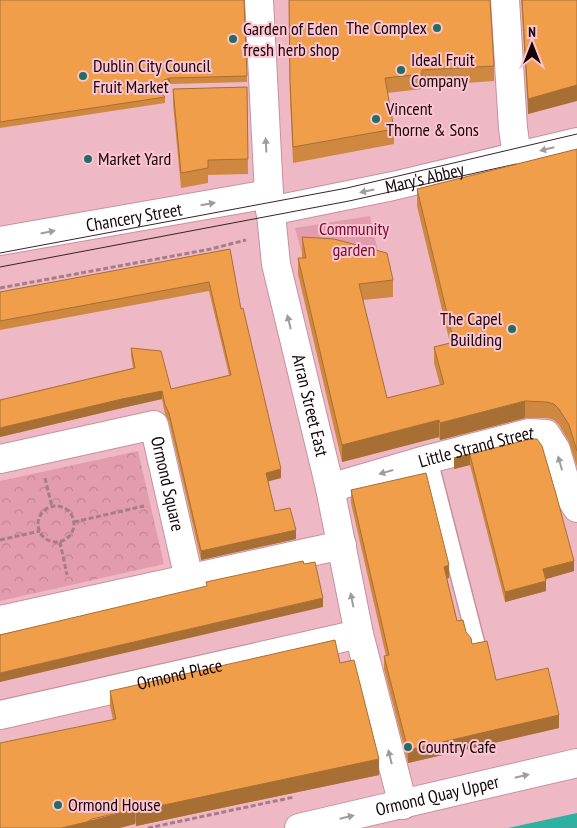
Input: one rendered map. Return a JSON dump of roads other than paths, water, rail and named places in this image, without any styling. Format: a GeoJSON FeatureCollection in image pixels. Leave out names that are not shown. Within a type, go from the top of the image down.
{"type":"FeatureCollection","features":[{"type":"Feature","properties":{"kind":"street","name":"Arran Street East"},"geometry":{"type":"LineString","coordinates":[[259,0],[254,92],[270,202],[276,264],[330,488],[358,634],[403,805]]}},
{"type":"Feature","properties":{"kind":"street"},"geometry":{"type":"LineString","coordinates":[[505,0],[513,128],[517,156]]}},
{"type":"Feature","properties":{"kind":"street","name":"Mary's Abbey"},"geometry":{"type":"LineString","coordinates":[[270,202],[393,186],[577,142]]}},
{"type":"Feature","properties":{"kind":"street","name":"Chancery Street"},"geometry":{"type":"LineString","coordinates":[[0,242],[270,202]]}},
{"type":"Feature","properties":{"kind":"street","name":"Ormond Square"},"geometry":{"type":"LineString","coordinates":[[0,459],[154,424],[189,579]]}},
{"type":"Feature","properties":{"kind":"street","name":"Little Strand Street"},"geometry":{"type":"LineString","coordinates":[[330,488],[429,459],[529,434],[546,434],[556,450],[569,495],[577,508]]}},
{"type":"Feature","properties":{"kind":"street"},"geometry":{"type":"LineString","coordinates":[[0,620],[342,546]]}},
{"type":"Feature","properties":{"kind":"street","name":"Ormond Place"},"geometry":{"type":"LineString","coordinates":[[0,715],[358,634]]}},
{"type":"Feature","properties":{"kind":"street","name":"Ormond Quay Upper"},"geometry":{"type":"LineString","coordinates":[[299,828],[577,764]]}},
{"type":"Feature","properties":{"kind":"lane"},"geometry":{"type":"LineString","coordinates":[[429,459],[476,642]]}},
{"type":"Feature","properties":{"kind":"tram line"},"geometry":{"type":"LineString","coordinates":[[0,253],[347,188],[577,134]]}},
{"type":"Feature","properties":{"kind":"tram line"},"geometry":{"type":"LineString","coordinates":[[0,267],[349,201],[516,164]]}},
{"type":"Feature","properties":{"kind":"place","name":"The Complex"},"geometry":{"type":"Point","coordinates":[437,28]}},
{"type":"Feature","properties":{"kind":"place","name":"Garden of Eden fresh herb shop"},"geometry":{"type":"Point","coordinates":[233,39]}},
{"type":"Feature","properties":{"kind":"place","name":"Ideal Fruit Company"},"geometry":{"type":"Point","coordinates":[401,70]}},
{"type":"Feature","properties":{"kind":"place","name":"Dublin City Council Fruit Market"},"geometry":{"type":"Point","coordinates":[83,76]}},
{"type":"Feature","properties":{"kind":"place","name":"Vincent Thorne & Sons"},"geometry":{"type":"Point","coordinates":[376,119]}},
{"type":"Feature","properties":{"kind":"place","name":"Market Yard"},"geometry":{"type":"Point","coordinates":[88,159]}},
{"type":"Feature","properties":{"kind":"place","name":"The Capel Building"},"geometry":{"type":"Point","coordinates":[512,329]}},
{"type":"Feature","properties":{"kind":"place","name":"Country Cafe"},"geometry":{"type":"Point","coordinates":[408,747]}},
{"type":"Feature","properties":{"kind":"place","name":"Ormond House"},"geometry":{"type":"Point","coordinates":[58,805]}},
{"type":"Feature","properties":{"kind":"park label","name":"Community garden"},"geometry":{"type":"Point","coordinates":[354,239]}}]}
